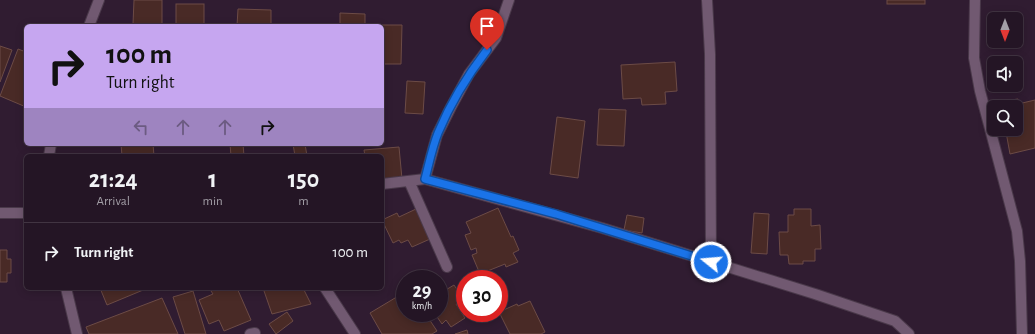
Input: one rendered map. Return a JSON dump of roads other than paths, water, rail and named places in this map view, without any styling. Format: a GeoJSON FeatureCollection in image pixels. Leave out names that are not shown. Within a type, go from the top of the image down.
{"type":"FeatureCollection","features":[{"type":"Feature","properties":{"kind":"street"},"geometry":{"type":"LineString","coordinates":[[90,24],[99,0]]}},
{"type":"Feature","properties":{"kind":"street"},"geometry":{"type":"LineString","coordinates":[[425,179],[437,135],[469,74],[496,38],[509,0]]}},
{"type":"Feature","properties":{"kind":"street"},"geometry":{"type":"LineString","coordinates":[[707,0],[710,54],[711,262]]}},
{"type":"Feature","properties":{"kind":"street"},"geometry":{"type":"LineString","coordinates":[[975,0],[974,58],[980,91],[1017,231],[1020,261],[1022,334]]}},
{"type":"Feature","properties":{"kind":"street"},"geometry":{"type":"LineString","coordinates":[[384,184],[425,179],[556,214],[895,321],[909,334]]}},
{"type":"Feature","properties":{"kind":"street"},"geometry":{"type":"LineString","coordinates":[[409,181],[447,266]]}},
{"type":"Feature","properties":{"kind":"street"},"geometry":{"type":"LineString","coordinates":[[0,213],[24,213]]}},
{"type":"Feature","properties":{"kind":"street"},"geometry":{"type":"LineString","coordinates":[[66,290],[77,334]]}},
{"type":"Feature","properties":{"kind":"street"},"geometry":{"type":"LineString","coordinates":[[326,290],[355,334]]}}]}
